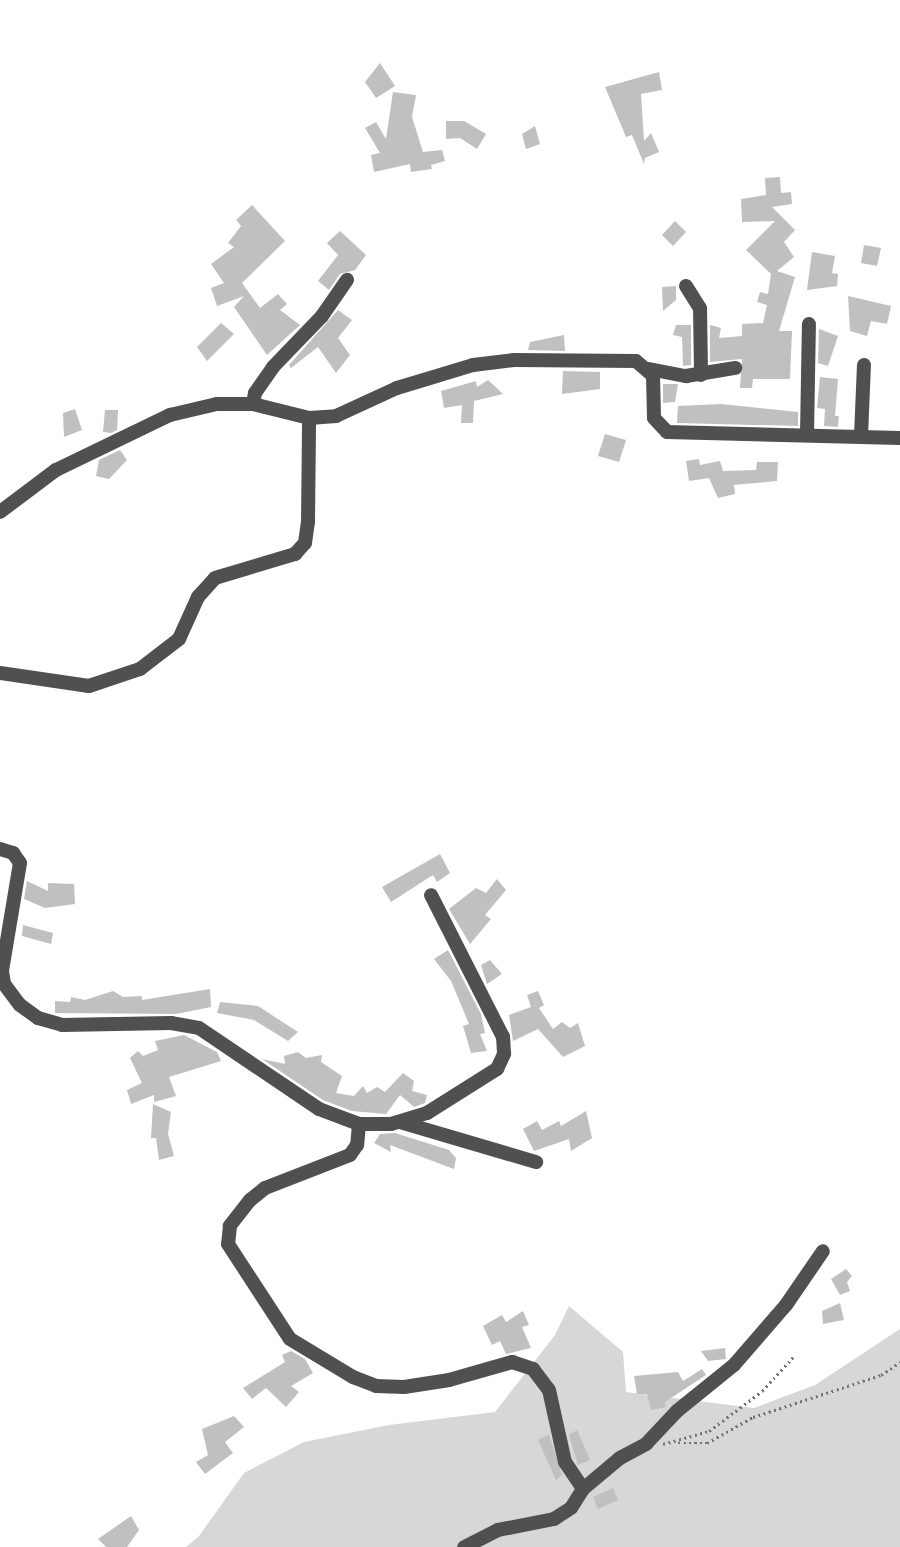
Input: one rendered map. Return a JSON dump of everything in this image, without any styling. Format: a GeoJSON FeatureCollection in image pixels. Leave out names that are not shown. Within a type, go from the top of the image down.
{"type":"FeatureCollection","features":[{"type":"Feature","properties":{"kind":"street"},"geometry":{"type":"LineString","coordinates":[[253,404],[255,393],[273,367],[322,316],[347,280]]}},
{"type":"Feature","properties":{"kind":"street"},"geometry":{"type":"LineString","coordinates":[[686,286],[700,307],[701,375]]}},
{"type":"Feature","properties":{"kind":"street"},"geometry":{"type":"LineString","coordinates":[[807,434],[809,324]]}},
{"type":"Feature","properties":{"kind":"street"},"geometry":{"type":"LineString","coordinates":[[0,512],[56,471],[170,415],[218,404],[253,404],[309,418],[336,416],[397,388],[473,365],[566,359],[636,361],[649,369],[701,375],[735,368]]}},
{"type":"Feature","properties":{"kind":"street"},"geometry":{"type":"LineString","coordinates":[[861,436],[864,365]]}},
{"type":"Feature","properties":{"kind":"street"},"geometry":{"type":"LineString","coordinates":[[649,369],[654,418],[667,432],[900,438]]}},
{"type":"Feature","properties":{"kind":"street"},"geometry":{"type":"LineString","coordinates":[[0,673],[89,686],[140,670],[180,639],[198,597],[215,578],[295,554],[305,543],[308,522],[309,418]]}},
{"type":"Feature","properties":{"kind":"street"},"geometry":{"type":"LineString","coordinates":[[0,849],[13,853],[20,863],[2,971],[4,984],[20,1005],[38,1018],[62,1025],[171,1023],[199,1028],[319,1109],[359,1124],[399,1121],[427,1113],[497,1069],[504,1054],[503,1037],[431,895]]}},
{"type":"Feature","properties":{"kind":"street"},"geometry":{"type":"LineString","coordinates":[[399,1121],[536,1162]]}},
{"type":"Feature","properties":{"kind":"street"},"geometry":{"type":"LineString","coordinates":[[359,1124],[357,1145],[350,1155],[265,1188],[250,1200],[230,1226],[228,1244],[290,1339],[353,1377],[376,1386],[404,1387],[471,1375],[512,1362],[534,1369],[549,1390],[565,1462],[583,1489]]}},
{"type":"Feature","properties":{"kind":"street"},"geometry":{"type":"LineString","coordinates":[[464,1547],[498,1530],[554,1519],[571,1508],[583,1489],[621,1458],[646,1444],[677,1411],[734,1365],[786,1305],[823,1251]]}},
{"type":"Feature","properties":{"kind":"path"},"geometry":{"type":"LineString","coordinates":[[678,1443],[730,1417],[793,1357]]}},
{"type":"Feature","properties":{"kind":"path"},"geometry":{"type":"LineString","coordinates":[[646,1444],[706,1443],[753,1417],[881,1374],[900,1362]]}},
{"type":"Feature","properties":{"kind":"shaded area"},"geometry":{"type":"Polygon","coordinates":[[[569,1306],[623,1352],[626,1392],[754,1408],[815,1385],[900,1329],[900,1547],[186,1547],[199,1536],[244,1473],[304,1442],[389,1425],[495,1412],[555,1335],[569,1306]]]}},
{"type":"Feature","properties":{"kind":"building"},"geometry":{"type":"Polygon","coordinates":[[[380,63],[395,86],[376,98],[365,82],[380,63]]]}},
{"type":"Feature","properties":{"kind":"building"},"geometry":{"type":"Polygon","coordinates":[[[659,72],[662,90],[641,94],[644,141],[651,133],[659,152],[645,158],[644,164],[632,135],[626,137],[605,87],[659,72]]]}},
{"type":"Feature","properties":{"kind":"building"},"geometry":{"type":"Polygon","coordinates":[[[393,92],[416,95],[412,117],[423,152],[442,150],[445,161],[431,165],[432,169],[411,172],[410,164],[374,172],[371,155],[380,153],[365,128],[376,122],[386,139],[393,92]]]}},
{"type":"Feature","properties":{"kind":"building"},"geometry":{"type":"Polygon","coordinates":[[[446,121],[464,121],[486,134],[477,149],[460,138],[446,139],[446,121]]]}},
{"type":"Feature","properties":{"kind":"building"},"geometry":{"type":"Polygon","coordinates":[[[535,126],[540,144],[526,149],[522,134],[535,126]]]}},
{"type":"Feature","properties":{"kind":"building"},"geometry":{"type":"Polygon","coordinates":[[[780,177],[781,193],[791,192],[792,204],[772,207],[795,230],[784,242],[794,257],[777,271],[795,277],[779,331],[792,331],[790,379],[753,379],[752,388],[740,388],[742,359],[710,362],[710,325],[721,328],[719,338],[742,336],[742,324],[763,323],[767,305],[757,302],[760,292],[768,294],[771,274],[746,250],[775,221],[742,222],[741,199],[766,195],[765,178],[780,177]]]}},
{"type":"Feature","properties":{"kind":"building"},"geometry":{"type":"Polygon","coordinates":[[[252,205],[285,241],[242,283],[260,308],[278,294],[287,304],[280,310],[300,325],[267,355],[234,307],[244,296],[217,306],[211,288],[224,283],[211,264],[234,247],[228,243],[241,226],[236,220],[252,205]]]}},
{"type":"Feature","properties":{"kind":"building"},"geometry":{"type":"Polygon","coordinates":[[[675,221],[686,232],[673,246],[662,235],[675,221]]]}},
{"type":"Feature","properties":{"kind":"building"},"geometry":{"type":"Polygon","coordinates":[[[340,231],[366,255],[355,270],[340,274],[329,290],[318,281],[338,255],[327,243],[340,231]]]}},
{"type":"Feature","properties":{"kind":"building"},"geometry":{"type":"Polygon","coordinates":[[[864,245],[881,248],[877,266],[861,263],[864,245]]]}},
{"type":"Feature","properties":{"kind":"building"},"geometry":{"type":"Polygon","coordinates":[[[812,252],[835,256],[832,273],[838,274],[837,286],[807,290],[812,252]]]}},
{"type":"Feature","properties":{"kind":"building"},"geometry":{"type":"Polygon","coordinates":[[[676,286],[676,300],[663,311],[662,287],[676,286]]]}},
{"type":"Feature","properties":{"kind":"building"},"geometry":{"type":"Polygon","coordinates":[[[848,296],[891,306],[887,324],[871,321],[867,336],[850,331],[848,296]]]}},
{"type":"Feature","properties":{"kind":"building"},"geometry":{"type":"Polygon","coordinates":[[[338,310],[352,320],[338,338],[350,355],[336,373],[318,347],[291,368],[289,365],[338,310]]]}},
{"type":"Feature","properties":{"kind":"building"},"geometry":{"type":"Polygon","coordinates":[[[221,323],[234,334],[207,361],[197,347],[221,323]]]}},
{"type":"Feature","properties":{"kind":"building"},"geometry":{"type":"Polygon","coordinates":[[[676,325],[691,325],[691,365],[683,366],[682,337],[673,335],[676,325]]]}},
{"type":"Feature","properties":{"kind":"building"},"geometry":{"type":"Polygon","coordinates":[[[819,329],[838,336],[828,366],[818,363],[819,329]]]}},
{"type":"Feature","properties":{"kind":"building"},"geometry":{"type":"Polygon","coordinates":[[[564,335],[565,351],[528,350],[530,342],[564,335]]]}},
{"type":"Feature","properties":{"kind":"building"},"geometry":{"type":"Polygon","coordinates":[[[563,371],[600,372],[600,389],[562,394],[563,371]]]}},
{"type":"Feature","properties":{"kind":"building"},"geometry":{"type":"Polygon","coordinates":[[[820,377],[838,379],[835,416],[839,416],[838,427],[824,426],[825,409],[817,408],[820,377]]]}},
{"type":"Feature","properties":{"kind":"building"},"geometry":{"type":"Polygon","coordinates":[[[488,380],[503,394],[474,401],[473,423],[461,423],[462,405],[444,408],[441,391],[476,381],[477,387],[488,380]]]}},
{"type":"Feature","properties":{"kind":"building"},"geometry":{"type":"Polygon","coordinates":[[[663,384],[678,384],[675,402],[663,403],[663,384]]]}},
{"type":"Feature","properties":{"kind":"building"},"geometry":{"type":"Polygon","coordinates":[[[721,404],[798,412],[798,426],[677,423],[678,406],[721,404]]]}},
{"type":"Feature","properties":{"kind":"building"},"geometry":{"type":"Polygon","coordinates":[[[75,409],[82,430],[64,437],[63,413],[75,409]]]}},
{"type":"Feature","properties":{"kind":"building"},"geometry":{"type":"Polygon","coordinates":[[[105,410],[118,410],[117,430],[111,433],[103,432],[105,410]]]}},
{"type":"Feature","properties":{"kind":"building"},"geometry":{"type":"Polygon","coordinates":[[[605,434],[626,440],[619,462],[598,456],[605,434]]]}},
{"type":"Feature","properties":{"kind":"building"},"geometry":{"type":"Polygon","coordinates":[[[120,450],[127,460],[109,479],[96,476],[99,460],[120,450]]]}},
{"type":"Feature","properties":{"kind":"building"},"geometry":{"type":"Polygon","coordinates":[[[699,459],[700,465],[720,461],[723,471],[756,470],[757,462],[778,462],[777,481],[734,485],[735,494],[718,498],[709,478],[689,481],[686,461],[699,459]]]}},
{"type":"Feature","properties":{"kind":"building"},"geometry":{"type":"Polygon","coordinates":[[[440,854],[450,873],[437,882],[433,875],[391,902],[382,887],[440,854]]]}},
{"type":"Feature","properties":{"kind":"building"},"geometry":{"type":"Polygon","coordinates":[[[497,879],[506,890],[485,915],[491,919],[470,944],[449,909],[476,888],[486,893],[497,879]]]}},
{"type":"Feature","properties":{"kind":"building"},"geometry":{"type":"Polygon","coordinates":[[[27,881],[48,891],[48,883],[74,884],[75,904],[45,908],[24,899],[27,881]]]}},
{"type":"Feature","properties":{"kind":"building"},"geometry":{"type":"Polygon","coordinates":[[[23,925],[53,933],[51,944],[22,936],[23,925]]]}},
{"type":"Feature","properties":{"kind":"building"},"geometry":{"type":"Polygon","coordinates":[[[448,950],[481,1014],[485,1033],[480,1034],[487,1051],[471,1053],[463,1026],[469,1024],[451,981],[434,959],[448,950]]]}},
{"type":"Feature","properties":{"kind":"building"},"geometry":{"type":"Polygon","coordinates":[[[490,960],[502,974],[487,984],[481,965],[490,960]]]}},
{"type":"Feature","properties":{"kind":"building"},"geometry":{"type":"Polygon","coordinates":[[[210,989],[211,1007],[176,1014],[55,1013],[55,1001],[70,1002],[71,997],[85,1000],[113,991],[123,997],[142,996],[142,1000],[210,989]]]}},
{"type":"Feature","properties":{"kind":"building"},"geometry":{"type":"Polygon","coordinates":[[[538,991],[544,1005],[539,1008],[553,1029],[562,1022],[570,1028],[578,1023],[585,1046],[563,1057],[538,1029],[513,1041],[509,1015],[531,1007],[527,995],[538,991]]]}},
{"type":"Feature","properties":{"kind":"building"},"geometry":{"type":"Polygon","coordinates":[[[220,1002],[258,1006],[298,1032],[288,1041],[254,1020],[217,1013],[220,1002]]]}},
{"type":"Feature","properties":{"kind":"building"},"geometry":{"type":"Polygon","coordinates":[[[184,1035],[217,1052],[221,1061],[169,1077],[176,1096],[154,1102],[154,1095],[131,1104],[127,1090],[142,1083],[130,1058],[138,1051],[143,1056],[158,1050],[155,1041],[184,1035]]]}},
{"type":"Feature","properties":{"kind":"building"},"geometry":{"type":"Polygon","coordinates":[[[298,1052],[306,1058],[322,1055],[321,1062],[342,1076],[336,1093],[354,1096],[363,1086],[367,1093],[377,1087],[385,1092],[403,1073],[414,1081],[412,1091],[427,1095],[425,1103],[414,1107],[400,1095],[386,1114],[352,1111],[323,1100],[262,1059],[285,1064],[284,1056],[298,1052]]]}},
{"type":"Feature","properties":{"kind":"building"},"geometry":{"type":"Polygon","coordinates":[[[153,1104],[171,1112],[168,1134],[174,1156],[159,1160],[156,1138],[151,1138],[153,1104]]]}},
{"type":"Feature","properties":{"kind":"building"},"geometry":{"type":"Polygon","coordinates":[[[586,1111],[592,1138],[571,1151],[569,1139],[534,1151],[523,1129],[537,1121],[542,1130],[559,1121],[561,1126],[586,1111]]]}},
{"type":"Feature","properties":{"kind":"building"},"geometry":{"type":"Polygon","coordinates":[[[395,1133],[449,1150],[456,1158],[454,1169],[390,1145],[391,1152],[374,1143],[380,1134],[395,1133]]]}},
{"type":"Feature","properties":{"kind":"building"},"geometry":{"type":"Polygon","coordinates":[[[846,1269],[852,1276],[847,1282],[850,1291],[840,1295],[831,1279],[846,1269]]]}},
{"type":"Feature","properties":{"kind":"building"},"geometry":{"type":"Polygon","coordinates":[[[840,1303],[844,1320],[823,1324],[822,1311],[840,1303]]]}},
{"type":"Feature","properties":{"kind":"building"},"geometry":{"type":"Polygon","coordinates":[[[523,1311],[529,1325],[522,1327],[531,1348],[506,1354],[500,1341],[492,1345],[483,1326],[502,1315],[506,1322],[523,1311]]]}},
{"type":"Feature","properties":{"kind":"building"},"geometry":{"type":"Polygon","coordinates":[[[725,1348],[726,1359],[708,1361],[701,1351],[725,1348]]]}},
{"type":"Feature","properties":{"kind":"building"},"geometry":{"type":"Polygon","coordinates":[[[291,1351],[305,1359],[313,1373],[291,1386],[299,1392],[286,1407],[266,1388],[252,1399],[243,1388],[285,1362],[282,1355],[291,1351]]]}},
{"type":"Feature","properties":{"kind":"building"},"geometry":{"type":"Polygon","coordinates":[[[702,1369],[706,1375],[665,1402],[666,1407],[651,1410],[647,1394],[637,1394],[634,1376],[678,1372],[683,1381],[702,1369]]]}},
{"type":"Feature","properties":{"kind":"building"},"geometry":{"type":"Polygon","coordinates":[[[234,1416],[244,1427],[225,1442],[233,1453],[205,1474],[196,1462],[208,1455],[202,1429],[234,1416]]]}},
{"type":"Feature","properties":{"kind":"building"},"geometry":{"type":"Polygon","coordinates":[[[577,1430],[590,1460],[578,1465],[569,1435],[577,1430]]]}},
{"type":"Feature","properties":{"kind":"building"},"geometry":{"type":"Polygon","coordinates":[[[549,1434],[562,1475],[556,1480],[538,1440],[549,1434]]]}},
{"type":"Feature","properties":{"kind":"building"},"geometry":{"type":"Polygon","coordinates":[[[613,1488],[618,1500],[598,1509],[593,1497],[613,1488]]]}},
{"type":"Feature","properties":{"kind":"building"},"geometry":{"type":"Polygon","coordinates":[[[131,1516],[139,1530],[127,1547],[106,1547],[98,1539],[131,1516]]]}}]}
